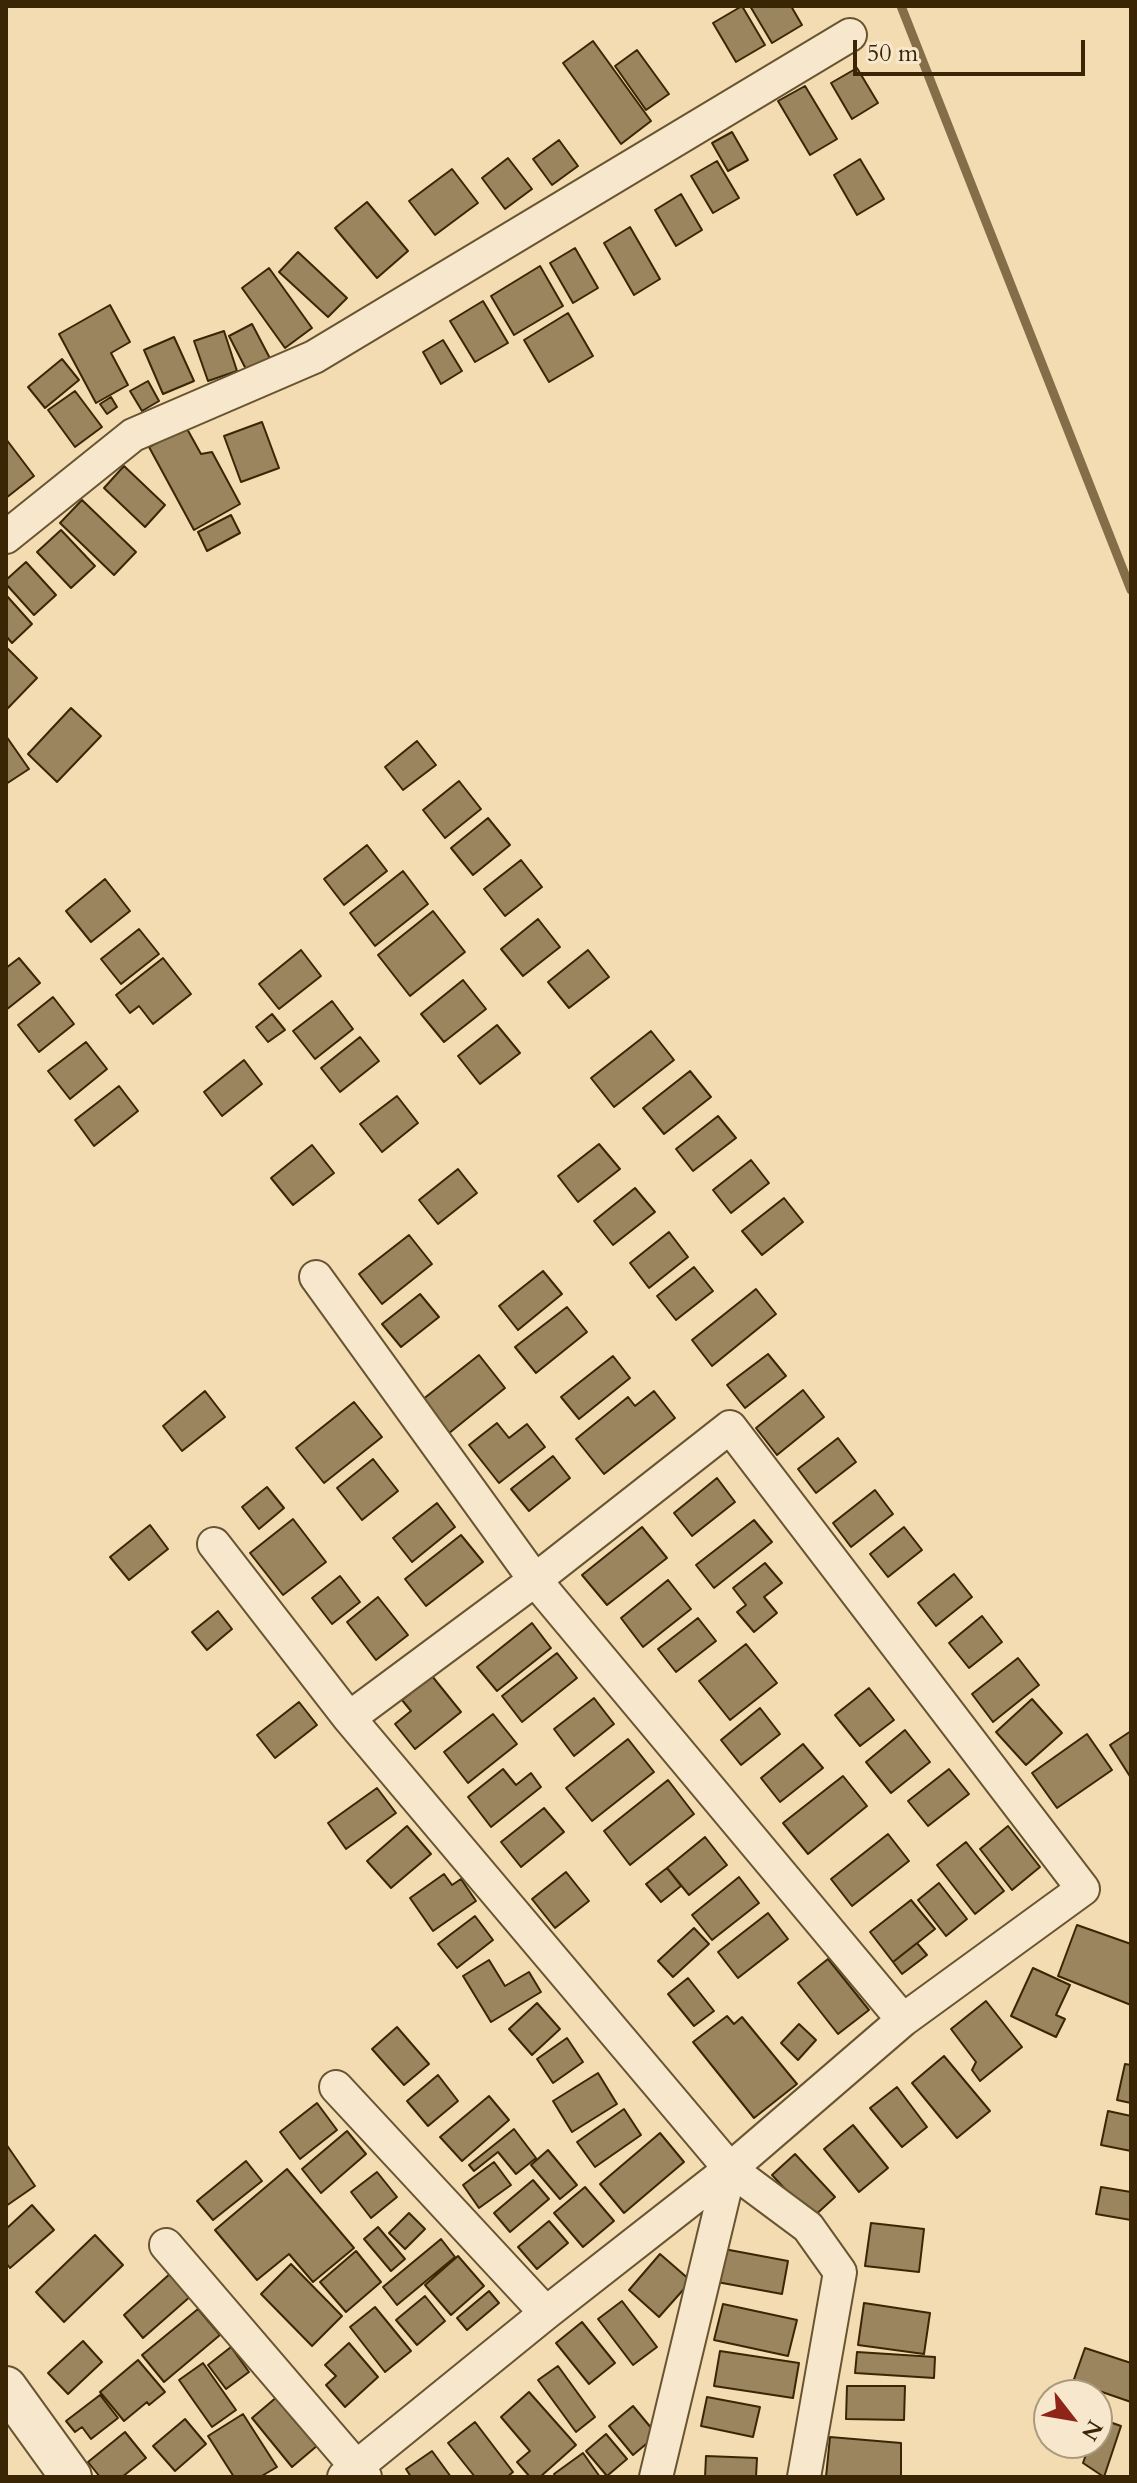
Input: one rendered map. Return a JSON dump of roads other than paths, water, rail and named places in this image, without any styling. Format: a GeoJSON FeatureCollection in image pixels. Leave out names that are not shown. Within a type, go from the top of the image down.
{"type":"FeatureCollection","features":[{"type":"Feature","properties":{"kind":"street"},"geometry":{"type":"LineString","coordinates":[[6,537],[133,435],[314,357],[850,35]]}},
{"type":"Feature","properties":{"kind":"street"},"geometry":{"type":"LineString","coordinates":[[316,1277],[535,1580],[903,2020]]}},
{"type":"Feature","properties":{"kind":"street"},"geometry":{"type":"LineString","coordinates":[[166,2245],[355,2474],[546,2313],[730,2169],[903,2020],[1083,1889],[730,1427],[535,1580],[349,1718]]}},
{"type":"Feature","properties":{"kind":"street"},"geometry":{"type":"LineString","coordinates":[[214,1544],[349,1718],[730,2169],[808,2227],[840,2272],[804,2477]]}},
{"type":"Feature","properties":{"kind":"street"},"geometry":{"type":"LineString","coordinates":[[336,2087],[546,2313]]}},
{"type":"Feature","properties":{"kind":"street"},"geometry":{"type":"LineString","coordinates":[[656,2477],[730,2169]]}},
{"type":"Feature","properties":{"kind":"street"},"geometry":{"type":"LineString","coordinates":[[6,2387],[71,2477]]}},
{"type":"Feature","properties":{"kind":"waterway"},"geometry":{"type":"LineString","coordinates":[[901,6],[1131,590]]}}]}
